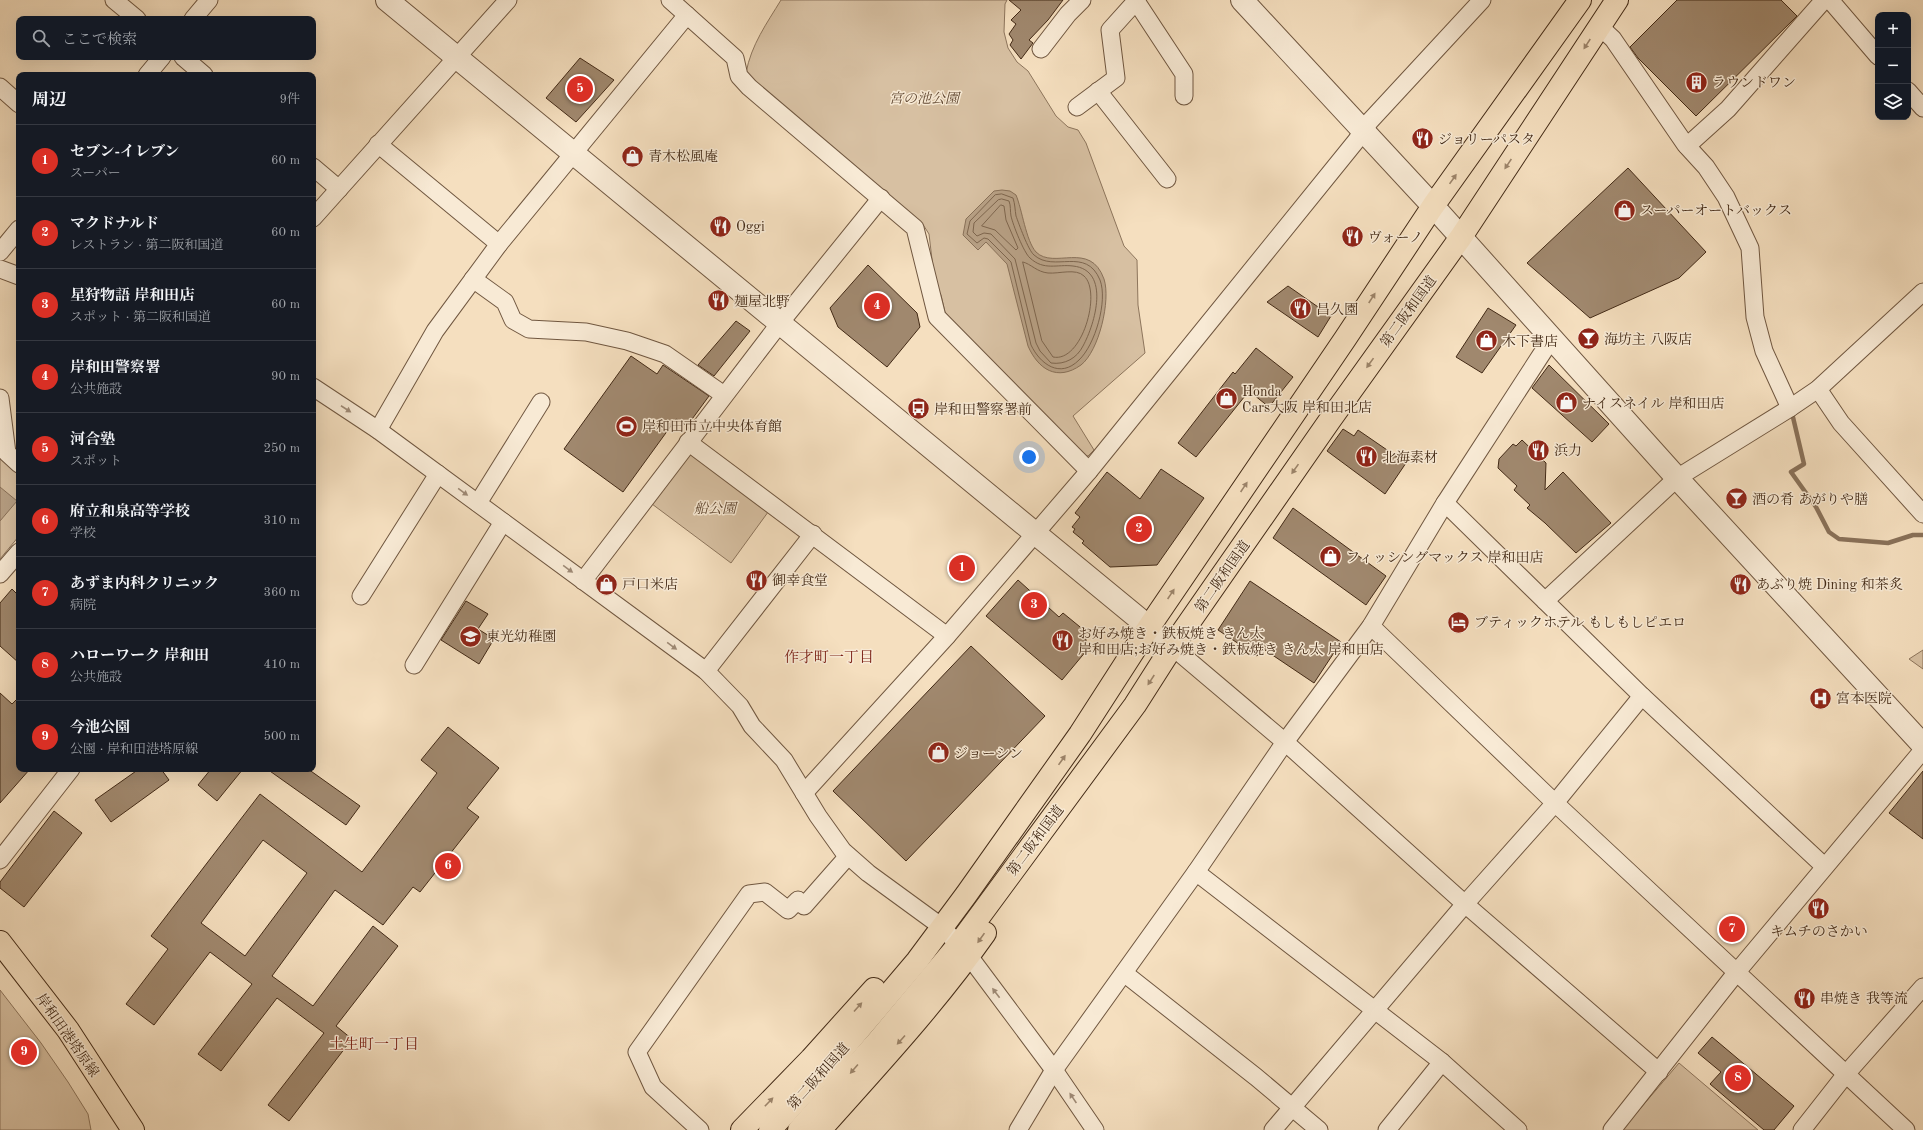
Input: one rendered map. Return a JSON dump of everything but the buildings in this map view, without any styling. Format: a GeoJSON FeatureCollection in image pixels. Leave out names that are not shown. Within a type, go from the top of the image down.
{"type":"FeatureCollection","features":[{"type":"Feature","properties":{"kind":"main road","name":"第二阪和国道"},"geometry":{"type":"LineString","coordinates":[[770,1130],[834,1059],[917,961],[937,923],[1014,807],[1039,792],[1080,734],[1149,627],[1345,339],[1433,206],[1580,0]]}},
{"type":"Feature","properties":{"kind":"main road","name":"第二阪和国道"},"geometry":{"type":"LineString","coordinates":[[798,1130],[878,1041],[933,975],[964,950],[1053,837],[1067,798],[1135,705],[1172,647],[1330,420],[1461,237],[1617,0]]}},
{"type":"Feature","properties":{"kind":"main road"},"geometry":{"type":"LineString","coordinates":[[742,1130],[811,1059],[937,923]]}},
{"type":"Feature","properties":{"kind":"main road","name":"岸和田港塔原線"},"geometry":{"type":"LineString","coordinates":[[0,942],[68,1030],[133,1130]]}},
{"type":"Feature","properties":{"kind":"main road"},"geometry":{"type":"LineString","coordinates":[[820,1130],[906,1035],[964,950]]}},
{"type":"Feature","properties":{"kind":"street"},"geometry":{"type":"LineString","coordinates":[[114,0],[133,16]]}},
{"type":"Feature","properties":{"kind":"street"},"geometry":{"type":"LineString","coordinates":[[196,16],[210,0]]}},
{"type":"Feature","properties":{"kind":"street"},"geometry":{"type":"LineString","coordinates":[[387,0],[1149,627],[1286,742],[1465,904],[1659,1072]]}},
{"type":"Feature","properties":{"kind":"street"},"geometry":{"type":"LineString","coordinates":[[316,215],[378,144],[458,58],[508,0]]}},
{"type":"Feature","properties":{"kind":"street"},"geometry":{"type":"LineString","coordinates":[[670,0],[735,58],[739,76],[749,88],[845,171],[881,198],[915,228],[937,317],[1089,471]]}},
{"type":"Feature","properties":{"kind":"street"},"geometry":{"type":"LineString","coordinates":[[1041,49],[1068,14],[1082,0]]}},
{"type":"Feature","properties":{"kind":"street"},"geometry":{"type":"LineString","coordinates":[[1242,0],[1363,133],[1433,206],[1677,478],[1923,745]]}},
{"type":"Feature","properties":{"kind":"street"},"geometry":{"type":"LineString","coordinates":[[804,793],[947,636],[1034,533],[1089,471],[1363,133],[1370,121],[1482,0]]}},
{"type":"Feature","properties":{"kind":"street"},"geometry":{"type":"LineString","coordinates":[[1687,146],[1728,109],[1824,0]]}},
{"type":"Feature","properties":{"kind":"street"},"geometry":{"type":"LineString","coordinates":[[1830,0],[1875,52]]}},
{"type":"Feature","properties":{"kind":"street"},"geometry":{"type":"LineString","coordinates":[[1077,107],[1116,78],[1110,30],[1136,1],[1184,74],[1184,96]]}},
{"type":"Feature","properties":{"kind":"street"},"geometry":{"type":"LineString","coordinates":[[378,430],[435,331],[472,279],[687,15]]}},
{"type":"Feature","properties":{"kind":"street"},"geometry":{"type":"LineString","coordinates":[[1599,26],[1613,39],[1687,146],[1706,167],[1726,197],[1750,248],[1755,318],[1764,351],[1790,408]]}},
{"type":"Feature","properties":{"kind":"street"},"geometry":{"type":"LineString","coordinates":[[150,72],[160,60]]}},
{"type":"Feature","properties":{"kind":"street"},"geometry":{"type":"LineString","coordinates":[[186,60],[200,72]]}},
{"type":"Feature","properties":{"kind":"street"},"geometry":{"type":"LineString","coordinates":[[0,87],[16,101]]}},
{"type":"Feature","properties":{"kind":"street"},"geometry":{"type":"LineString","coordinates":[[1098,91],[1167,179]]}},
{"type":"Feature","properties":{"kind":"street"},"geometry":{"type":"LineString","coordinates":[[1911,94],[1923,108]]}},
{"type":"Feature","properties":{"kind":"street"},"geometry":{"type":"LineString","coordinates":[[378,144],[499,244]]}},
{"type":"Feature","properties":{"kind":"street"},"geometry":{"type":"LineString","coordinates":[[316,170],[339,189]]}},
{"type":"Feature","properties":{"kind":"street"},"geometry":{"type":"LineString","coordinates":[[583,581],[780,323],[881,198]]}},
{"type":"Feature","properties":{"kind":"street"},"geometry":{"type":"LineString","coordinates":[[0,252],[16,233]]}},
{"type":"Feature","properties":{"kind":"street"},"geometry":{"type":"LineString","coordinates":[[0,269],[16,275]]}},
{"type":"Feature","properties":{"kind":"street"},"geometry":{"type":"LineString","coordinates":[[472,279],[505,302],[513,320],[529,329],[586,332],[627,341],[665,354],[724,396]]}},
{"type":"Feature","properties":{"kind":"street"},"geometry":{"type":"LineString","coordinates":[[1545,601],[1677,478],[1818,389],[1923,292]]}},
{"type":"Feature","properties":{"kind":"street"},"geometry":{"type":"LineString","coordinates":[[1018,1130],[1054,1070],[1196,872],[1286,742],[1371,626],[1445,503],[1552,338]]}},
{"type":"Feature","properties":{"kind":"street"},"geometry":{"type":"LineString","coordinates":[[1818,389],[1841,423],[1923,514]]}},
{"type":"Feature","properties":{"kind":"street"},"geometry":{"type":"LineString","coordinates":[[316,390],[378,430],[706,671],[740,706],[752,726],[784,760],[830,834],[848,856],[868,873],[937,923],[964,950],[1054,1070],[1095,1130]]}},
{"type":"Feature","properties":{"kind":"street"},"geometry":{"type":"LineString","coordinates":[[0,398],[7,453],[16,461]]}},
{"type":"Feature","properties":{"kind":"street"},"geometry":{"type":"LineString","coordinates":[[478,503],[540,402]]}},
{"type":"Feature","properties":{"kind":"street"},"geometry":{"type":"LineString","coordinates":[[688,442],[813,534],[947,636]]}},
{"type":"Feature","properties":{"kind":"street"},"geometry":{"type":"LineString","coordinates":[[361,596],[438,474]]}},
{"type":"Feature","properties":{"kind":"street"},"geometry":{"type":"LineString","coordinates":[[1445,503],[1642,696],[1824,866]]}},
{"type":"Feature","properties":{"kind":"street"},"geometry":{"type":"LineString","coordinates":[[414,665],[503,522]]}},
{"type":"Feature","properties":{"kind":"street"},"geometry":{"type":"LineString","coordinates":[[706,671],[813,534]]}},
{"type":"Feature","properties":{"kind":"street"},"geometry":{"type":"LineString","coordinates":[[0,574],[16,560]]}},
{"type":"Feature","properties":{"kind":"street"},"geometry":{"type":"LineString","coordinates":[[1371,626],[1555,803],[1906,1130]]}},
{"type":"Feature","properties":{"kind":"street"},"geometry":{"type":"LineString","coordinates":[[1273,1130],[1465,904],[1555,803],[1642,696]]}},
{"type":"Feature","properties":{"kind":"street"},"geometry":{"type":"LineString","coordinates":[[1612,1130],[1736,973],[1824,866],[1923,750]]}},
{"type":"Feature","properties":{"kind":"street"},"geometry":{"type":"LineString","coordinates":[[0,860],[69,772]]}},
{"type":"Feature","properties":{"kind":"street"},"geometry":{"type":"LineString","coordinates":[[700,1130],[653,1087],[637,1052],[749,894],[765,892],[788,910],[798,900],[804,906],[848,856]]}},
{"type":"Feature","properties":{"kind":"street"},"geometry":{"type":"LineString","coordinates":[[1196,872],[1442,1062],[1518,1130]]}},
{"type":"Feature","properties":{"kind":"street"},"geometry":{"type":"LineString","coordinates":[[1124,973],[1319,1130]]}},
{"type":"Feature","properties":{"kind":"street"},"geometry":{"type":"LineString","coordinates":[[1802,1130],[1846,1074],[1923,987]]}},
{"type":"Feature","properties":{"kind":"street"},"geometry":{"type":"LineString","coordinates":[[1387,1130],[1442,1062]]}},
{"type":"Feature","properties":{"kind":"green space","name":"宮の池公園"},"geometry":{"type":"Polygon","coordinates":[[[781,0],[1007,0],[1005,4],[1004,32],[1008,48],[1017,62],[1028,71],[1056,116],[1068,127],[1078,130],[1086,143],[1124,246],[1137,260],[1138,305],[1145,353],[1073,416],[1094,450],[1088,456],[1084,456],[955,326],[945,312],[941,295],[935,285],[929,234],[922,223],[757,85],[746,73],[748,63],[756,44],[781,0]]]}},
{"type":"Feature","properties":{"kind":"green space"},"geometry":{"type":"Polygon","coordinates":[[[0,433],[16,465],[16,540],[0,559],[0,433]]]}},
{"type":"Feature","properties":{"kind":"green space","name":"船公園"},"geometry":{"type":"Polygon","coordinates":[[[689,447],[771,508],[731,563],[648,501],[689,447]]]}},
{"type":"Feature","properties":{"kind":"green space"},"geometry":{"type":"Polygon","coordinates":[[[1923,650],[1923,669],[1909,659],[1923,650]]]}},
{"type":"Feature","properties":{"kind":"green space"},"geometry":{"type":"Polygon","coordinates":[[[0,990],[41,1043],[68,1082],[88,1114],[91,1130],[0,1130],[0,990]]]}},
{"type":"Feature","properties":{"kind":"green space"},"geometry":{"type":"Polygon","coordinates":[[[1679,1063],[1758,1130],[1622,1130],[1679,1063]]]}},
{"type":"Feature","properties":{"kind":"water"},"geometry":{"type":"Polygon","coordinates":[[[994,191],[1010,191],[1016,195],[1024,225],[1036,252],[1044,257],[1081,258],[1090,261],[1098,267],[1104,279],[1106,288],[1105,312],[1098,337],[1087,358],[1081,365],[1072,370],[1056,373],[1043,367],[1037,361],[1028,346],[1007,264],[986,242],[978,250],[963,235],[966,219],[994,191]]]}},
{"type":"Feature","properties":{"kind":"water"},"geometry":{"type":"Polygon","coordinates":[[[0,487],[16,500],[16,502],[0,521],[0,487]]]}},
{"type":"Feature","properties":{"kind":"waterway"},"geometry":{"type":"LineString","coordinates":[[1792,413],[1804,464],[1791,472],[1816,507],[1829,532],[1839,539],[1888,543],[1913,535],[1923,535]]}},
{"type":"Feature","properties":{"kind":"place","name":"ラウンドワン"},"geometry":{"type":"Point","coordinates":[1696,82]}},
{"type":"Feature","properties":{"kind":"place","name":"河合塾"},"geometry":{"type":"Point","coordinates":[580,89]}},
{"type":"Feature","properties":{"kind":"place","name":"ジョリーパスタ"},"geometry":{"type":"Point","coordinates":[1423,139]}},
{"type":"Feature","properties":{"kind":"place","name":"青木松風庵"},"geometry":{"type":"Point","coordinates":[633,156]}},
{"type":"Feature","properties":{"kind":"place","name":"スーパーオートバックス"},"geometry":{"type":"Point","coordinates":[1625,210]}},
{"type":"Feature","properties":{"kind":"place","name":"Oggi"},"geometry":{"type":"Point","coordinates":[721,226]}},
{"type":"Feature","properties":{"kind":"place","name":"ヴォーノ"},"geometry":{"type":"Point","coordinates":[1353,237]}},
{"type":"Feature","properties":{"kind":"place","name":"麺屋北野"},"geometry":{"type":"Point","coordinates":[718,301]}},
{"type":"Feature","properties":{"kind":"place","name":"岸和田警察署"},"geometry":{"type":"Point","coordinates":[877,306]}},
{"type":"Feature","properties":{"kind":"place","name":"昌久園"},"geometry":{"type":"Point","coordinates":[1300,309]}},
{"type":"Feature","properties":{"kind":"place","name":"海坊主 八阪店"},"geometry":{"type":"Point","coordinates":[1588,339]}},
{"type":"Feature","properties":{"kind":"place","name":"木下書店"},"geometry":{"type":"Point","coordinates":[1486,341]}},
{"type":"Feature","properties":{"kind":"place","name":"Honda Cars大阪 岸和田北店"},"geometry":{"type":"Point","coordinates":[1227,399]}},
{"type":"Feature","properties":{"kind":"place","name":"ナイスネイル 岸和田店"},"geometry":{"type":"Point","coordinates":[1566,403]}},
{"type":"Feature","properties":{"kind":"place","name":"岸和田警察署前"},"geometry":{"type":"Point","coordinates":[918,409]}},
{"type":"Feature","properties":{"kind":"place","name":"岸和田市立中央体育館"},"geometry":{"type":"Point","coordinates":[627,426]}},
{"type":"Feature","properties":{"kind":"place","name":"浜力"},"geometry":{"type":"Point","coordinates":[1539,450]}},
{"type":"Feature","properties":{"kind":"place","name":"北海素材"},"geometry":{"type":"Point","coordinates":[1367,457]}},
{"type":"Feature","properties":{"kind":"place","name":"酒の肴 あがりや膳"},"geometry":{"type":"Point","coordinates":[1737,499]}},
{"type":"Feature","properties":{"kind":"place","name":"マクドナルド"},"geometry":{"type":"Point","coordinates":[1139,529]}},
{"type":"Feature","properties":{"kind":"place","name":"フィッシングマックス 岸和田店"},"geometry":{"type":"Point","coordinates":[1330,557]}},
{"type":"Feature","properties":{"kind":"place","name":"セブン-イレブン"},"geometry":{"type":"Point","coordinates":[962,568]}},
{"type":"Feature","properties":{"kind":"place","name":"御幸食堂"},"geometry":{"type":"Point","coordinates":[757,580]}},
{"type":"Feature","properties":{"kind":"place","name":"戸口米店"},"geometry":{"type":"Point","coordinates":[607,584]}},
{"type":"Feature","properties":{"kind":"place","name":"あぶり焼 Dining 和茶炙"},"geometry":{"type":"Point","coordinates":[1741,584]}},
{"type":"Feature","properties":{"kind":"place","name":"星狩物語 岸和田店"},"geometry":{"type":"Point","coordinates":[1034,605]}},
{"type":"Feature","properties":{"kind":"place","name":"ブティックホテル もしもしピエロ"},"geometry":{"type":"Point","coordinates":[1458,622]}},
{"type":"Feature","properties":{"kind":"place","name":"東光幼稚園"},"geometry":{"type":"Point","coordinates":[471,636]}},
{"type":"Feature","properties":{"kind":"place","name":"お好み焼き・鉄板焼き きん太 岸和田店;お好み焼き・鉄板焼き きん太 岸和田店"},"geometry":{"type":"Point","coordinates":[1062,641]}},
{"type":"Feature","properties":{"kind":"place","name":"宮本医院"},"geometry":{"type":"Point","coordinates":[1820,698]}},
{"type":"Feature","properties":{"kind":"place","name":"ジョーシン"},"geometry":{"type":"Point","coordinates":[939,753]}},
{"type":"Feature","properties":{"kind":"place","name":"府立和泉高等学校"},"geometry":{"type":"Point","coordinates":[448,866]}},
{"type":"Feature","properties":{"kind":"place","name":"キムチのさかい"},"geometry":{"type":"Point","coordinates":[1819,909]}},
{"type":"Feature","properties":{"kind":"place","name":"あずま内科クリニック"},"geometry":{"type":"Point","coordinates":[1732,929]}},
{"type":"Feature","properties":{"kind":"place","name":"串焼き 我等流"},"geometry":{"type":"Point","coordinates":[1805,998]}},
{"type":"Feature","properties":{"kind":"place","name":"今池公園"},"geometry":{"type":"Point","coordinates":[24,1052]}},
{"type":"Feature","properties":{"kind":"place","name":"ハローワーク 岸和田"},"geometry":{"type":"Point","coordinates":[1738,1078]}},
{"type":"Feature","properties":{"kind":"district","name":"作才町一丁目"},"geometry":{"type":"Point","coordinates":[829,657]}},
{"type":"Feature","properties":{"kind":"district","name":"土生町一丁目"},"geometry":{"type":"Point","coordinates":[374,1044]}}]}
